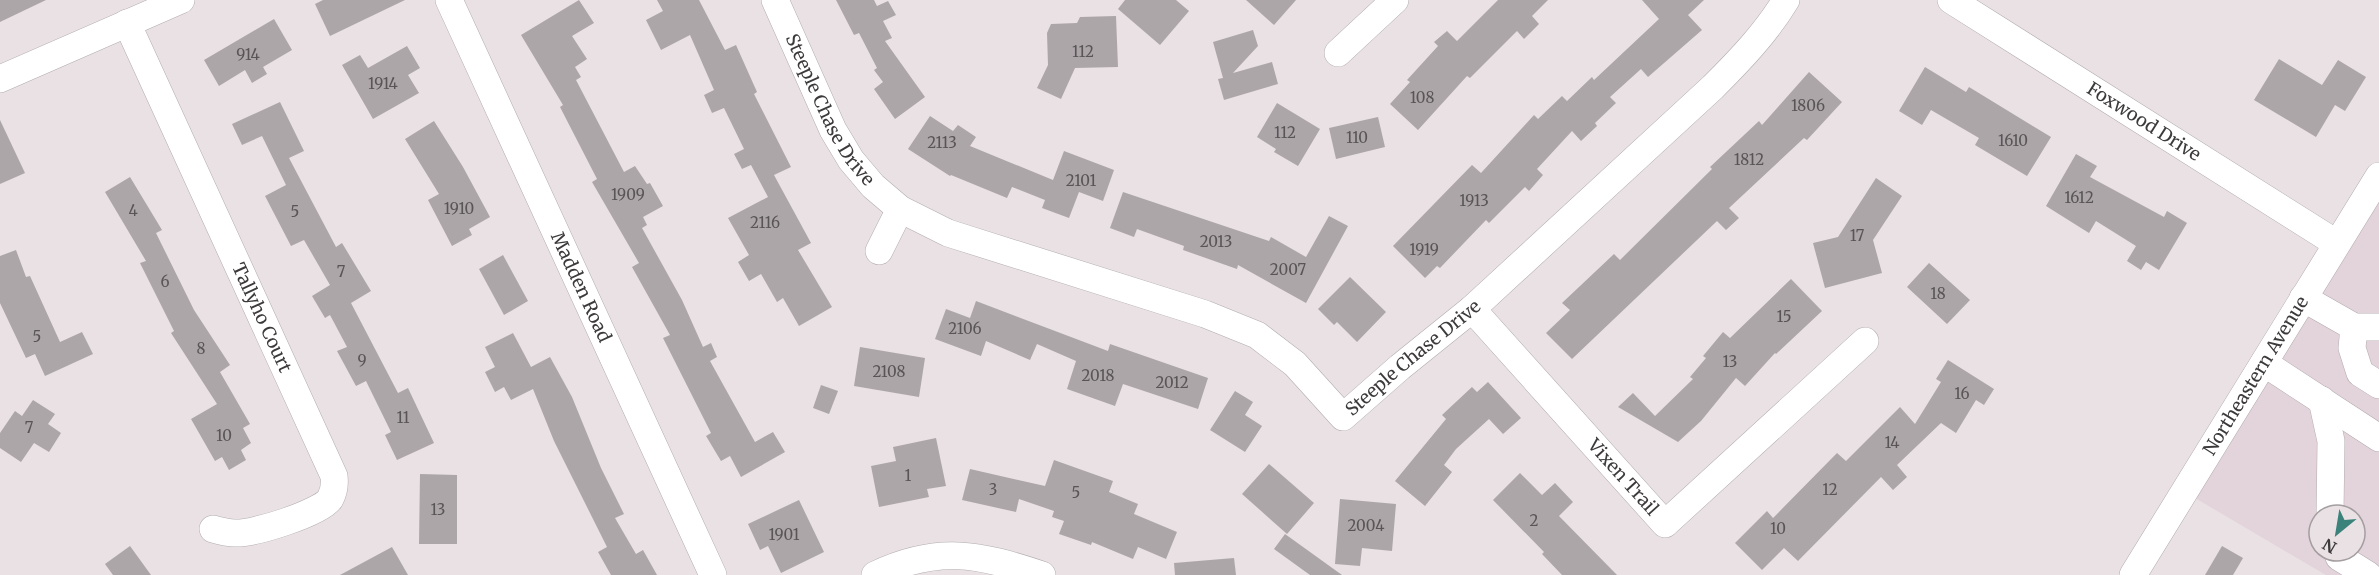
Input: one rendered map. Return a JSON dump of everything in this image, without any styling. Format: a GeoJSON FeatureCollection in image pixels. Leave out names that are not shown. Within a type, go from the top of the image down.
{"type":"FeatureCollection","features":[{"type":"Feature","properties":{"kind":"street"},"geometry":{"type":"LineString","coordinates":[[0,79],[181,0]]}},
{"type":"Feature","properties":{"kind":"street","name":"Madden Road"},"geometry":{"type":"LineString","coordinates":[[449,0],[713,575]]}},
{"type":"Feature","properties":{"kind":"street","name":"Steeple Chase Drive"},"geometry":{"type":"LineString","coordinates":[[775,0],[833,129],[851,160],[873,186],[900,209],[948,233],[1205,314],[1257,335],[1294,364],[1343,417],[1472,309],[1713,87],[1746,54],[1776,17],[1786,0]]}},
{"type":"Feature","properties":{"kind":"street"},"geometry":{"type":"LineString","coordinates":[[1338,53],[1395,0]]}},
{"type":"Feature","properties":{"kind":"street","name":"Foxwood Drive"},"geometry":{"type":"LineString","coordinates":[[1951,0],[2336,243]]}},
{"type":"Feature","properties":{"kind":"street","name":"Tallyho Court"},"geometry":{"type":"LineString","coordinates":[[127,23],[334,476],[335,487],[330,498],[321,508],[256,532],[234,534],[213,529]]}},
{"type":"Feature","properties":{"kind":"street","name":"Northeastern Avenue"},"geometry":{"type":"LineString","coordinates":[[2133,575],[2379,176]]}},
{"type":"Feature","properties":{"kind":"street"},"geometry":{"type":"LineString","coordinates":[[879,251],[900,209]]}},
{"type":"Feature","properties":{"kind":"street"},"geometry":{"type":"LineString","coordinates":[[2303,298],[2366,327],[2352,348],[2360,373],[2379,385]]}},
{"type":"Feature","properties":{"kind":"street","name":"Vixen Trail"},"geometry":{"type":"LineString","coordinates":[[1472,309],[1665,524],[1865,341]]}},
{"type":"Feature","properties":{"kind":"street"},"geometry":{"type":"LineString","coordinates":[[2264,363],[2379,438]]}},
{"type":"Feature","properties":{"kind":"street"},"geometry":{"type":"LineString","coordinates":[[2322,400],[2331,441],[2330,503]]}},
{"type":"Feature","properties":{"kind":"street"},"geometry":{"type":"LineString","coordinates":[[875,575],[921,558],[952,555],[985,558],[1042,575]]}},
{"type":"Feature","properties":{"kind":"street"},"geometry":{"type":"LineString","coordinates":[[2349,563],[2368,575]]}},
{"type":"Feature","properties":{"kind":"shaded area"},"geometry":{"type":"Polygon","coordinates":[[[2379,176],[2379,575],[2326,575],[2185,492],[2379,176]]]}},
{"type":"Feature","properties":{"kind":"building"},"geometry":{"type":"Polygon","coordinates":[[[0,0],[46,0],[0,22],[0,0]]]}},
{"type":"Feature","properties":{"kind":"building"},"geometry":{"type":"Polygon","coordinates":[[[323,0],[405,0],[330,36],[315,4],[323,0]]]}},
{"type":"Feature","properties":{"kind":"building"},"geometry":{"type":"Polygon","coordinates":[[[579,0],[594,23],[572,36],[587,59],[575,67],[581,77],[576,80],[624,172],[635,166],[647,184],[650,183],[663,206],[643,217],[647,225],[642,228],[682,300],[703,347],[711,343],[717,357],[710,361],[755,442],[773,432],[785,452],[741,477],[730,456],[721,461],[706,436],[711,433],[663,338],[670,335],[632,267],[639,263],[592,182],[597,179],[560,107],[563,105],[521,35],[579,0]]]}},
{"type":"Feature","properties":{"kind":"building"},"geometry":{"type":"Polygon","coordinates":[[[657,0],[699,0],[725,50],[736,45],[757,92],[754,94],[791,167],[774,175],[811,243],[798,250],[832,307],[799,326],[783,298],[777,302],[761,274],[749,281],[738,262],[749,255],[728,218],[768,197],[751,165],[742,169],[734,154],[744,149],[724,108],[712,113],[704,95],[714,90],[690,35],[661,50],[646,20],[663,11],[657,0]]]}},
{"type":"Feature","properties":{"kind":"building"},"geometry":{"type":"Polygon","coordinates":[[[836,0],[874,0],[877,6],[888,1],[896,15],[883,21],[892,38],[885,41],[925,97],[895,119],[874,89],[883,82],[874,70],[877,68],[859,33],[854,35],[836,0]]]}},
{"type":"Feature","properties":{"kind":"building"},"geometry":{"type":"Polygon","coordinates":[[[1125,0],[1176,0],[1189,11],[1160,45],[1118,9],[1125,0]]]}},
{"type":"Feature","properties":{"kind":"building"},"geometry":{"type":"Polygon","coordinates":[[[1246,0],[1296,0],[1274,25],[1246,0]]]}},
{"type":"Feature","properties":{"kind":"building"},"geometry":{"type":"Polygon","coordinates":[[[1498,0],[1548,0],[1532,16],[1539,24],[1524,39],[1517,31],[1470,78],[1467,76],[1418,130],[1390,104],[1410,82],[1407,80],[1438,46],[1434,42],[1447,31],[1457,41],[1498,0]]]}},
{"type":"Feature","properties":{"kind":"building"},"geometry":{"type":"Polygon","coordinates":[[[1642,0],[1704,0],[1688,15],[1702,30],[1648,77],[1641,69],[1610,97],[1616,103],[1595,123],[1597,126],[1581,141],[1572,131],[1537,169],[1543,175],[1529,191],[1525,187],[1489,223],[1486,220],[1440,268],[1437,266],[1425,278],[1393,246],[1472,165],[1481,173],[1534,115],[1538,119],[1562,96],[1567,101],[1592,77],[1594,80],[1659,19],[1642,0]]]}},
{"type":"Feature","properties":{"kind":"building"},"geometry":{"type":"Polygon","coordinates":[[[1116,16],[1118,67],[1075,68],[1061,99],[1037,88],[1048,65],[1047,33],[1051,24],[1077,23],[1080,17],[1116,16]]]}},
{"type":"Feature","properties":{"kind":"building"},"geometry":{"type":"Polygon","coordinates":[[[274,19],[292,50],[263,67],[267,74],[252,83],[245,70],[219,86],[204,60],[274,19]]]}},
{"type":"Feature","properties":{"kind":"building"},"geometry":{"type":"Polygon","coordinates":[[[1253,30],[1258,46],[1233,73],[1272,62],[1278,84],[1224,100],[1218,79],[1223,78],[1213,42],[1253,30]]]}},
{"type":"Feature","properties":{"kind":"building"},"geometry":{"type":"Polygon","coordinates":[[[407,46],[420,68],[408,75],[419,93],[373,119],[342,65],[360,55],[368,68],[407,46]]]}},
{"type":"Feature","properties":{"kind":"building"},"geometry":{"type":"Polygon","coordinates":[[[2279,59],[2322,85],[2338,60],[2366,77],[2345,111],[2335,105],[2316,137],[2254,100],[2279,59]]]}},
{"type":"Feature","properties":{"kind":"building"},"geometry":{"type":"Polygon","coordinates":[[[1925,67],[1966,92],[1969,87],[2051,137],[2027,176],[1975,145],[1979,138],[1931,110],[1922,125],[1899,111],[1925,67]]]}},
{"type":"Feature","properties":{"kind":"building"},"geometry":{"type":"Polygon","coordinates":[[[1809,72],[1842,102],[1807,140],[1804,138],[1729,208],[1739,218],[1726,230],[1717,221],[1572,359],[1546,333],[1570,310],[1562,303],[1614,254],[1620,260],[1712,169],[1710,167],[1759,121],[1762,125],[1809,72]]]}},
{"type":"Feature","properties":{"kind":"building"},"geometry":{"type":"Polygon","coordinates":[[[280,102],[304,151],[289,158],[336,247],[342,243],[371,291],[351,303],[398,393],[408,388],[434,443],[397,460],[385,435],[391,432],[366,381],[356,386],[337,351],[347,347],[330,315],[325,318],[312,296],[330,285],[304,240],[291,246],[265,196],[286,185],[262,136],[242,145],[232,124],[280,102]]]}},
{"type":"Feature","properties":{"kind":"building"},"geometry":{"type":"Polygon","coordinates":[[[1277,103],[1320,129],[1298,166],[1274,152],[1276,149],[1257,137],[1277,103]]]}},
{"type":"Feature","properties":{"kind":"building"},"geometry":{"type":"Polygon","coordinates":[[[930,116],[953,131],[958,125],[976,137],[970,146],[1053,180],[1064,151],[1114,170],[1103,201],[1079,192],[1069,218],[1042,208],[1045,200],[1012,187],[1007,198],[950,176],[908,149],[930,116]]]}},
{"type":"Feature","properties":{"kind":"building"},"geometry":{"type":"Polygon","coordinates":[[[1378,117],[1385,147],[1336,159],[1329,128],[1378,117]]]}},
{"type":"Feature","properties":{"kind":"building"},"geometry":{"type":"Polygon","coordinates":[[[0,120],[25,173],[0,184],[0,120]]]}},
{"type":"Feature","properties":{"kind":"building"},"geometry":{"type":"Polygon","coordinates":[[[434,121],[463,167],[490,217],[469,229],[472,235],[452,246],[428,200],[439,194],[405,139],[434,121]]]}},
{"type":"Feature","properties":{"kind":"building"},"geometry":{"type":"Polygon","coordinates":[[[2076,154],[2097,166],[2090,177],[2164,217],[2167,211],[2187,223],[2159,270],[2146,262],[2141,270],[2127,261],[2136,246],[2096,221],[2089,233],[2046,206],[2076,154]]]}},
{"type":"Feature","properties":{"kind":"building"},"geometry":{"type":"Polygon","coordinates":[[[130,177],[162,230],[156,233],[194,310],[230,365],[220,372],[250,424],[243,428],[251,443],[241,450],[246,460],[229,470],[222,457],[215,461],[191,419],[217,404],[171,333],[174,331],[140,263],[146,261],[105,192],[130,177]]]}},
{"type":"Feature","properties":{"kind":"building"},"geometry":{"type":"Polygon","coordinates":[[[1876,178],[1902,196],[1873,240],[1882,273],[1825,288],[1813,243],[1838,237],[1876,178]]]}},
{"type":"Feature","properties":{"kind":"building"},"geometry":{"type":"Polygon","coordinates":[[[1123,192],[1269,241],[1271,237],[1306,257],[1329,216],[1348,226],[1306,303],[1238,265],[1237,269],[1183,250],[1184,246],[1137,229],[1134,237],[1110,228],[1123,192]]]}},
{"type":"Feature","properties":{"kind":"building"},"geometry":{"type":"Polygon","coordinates":[[[16,250],[26,277],[30,276],[60,342],[82,332],[93,354],[45,376],[35,354],[26,358],[0,303],[0,256],[16,250]]]}},
{"type":"Feature","properties":{"kind":"building"},"geometry":{"type":"Polygon","coordinates":[[[503,255],[528,301],[504,315],[479,269],[503,255]]]}},
{"type":"Feature","properties":{"kind":"building"},"geometry":{"type":"Polygon","coordinates":[[[1929,263],[1970,300],[1947,324],[1907,287],[1929,263]]]}},
{"type":"Feature","properties":{"kind":"building"},"geometry":{"type":"Polygon","coordinates":[[[1350,277],[1386,312],[1357,342],[1337,322],[1334,325],[1318,309],[1350,277]]]}},
{"type":"Feature","properties":{"kind":"building"},"geometry":{"type":"Polygon","coordinates":[[[1791,279],[1822,311],[1775,353],[1745,386],[1736,378],[1701,421],[1678,442],[1618,407],[1633,393],[1655,416],[1693,379],[1690,377],[1706,358],[1703,356],[1723,332],[1730,338],[1791,279]]]}},
{"type":"Feature","properties":{"kind":"building"},"geometry":{"type":"Polygon","coordinates":[[[976,301],[1108,351],[1110,344],[1208,378],[1198,409],[1123,384],[1115,406],[1067,389],[1076,361],[1037,344],[1030,360],[986,341],[981,356],[935,339],[946,309],[970,318],[976,301]]]}},
{"type":"Feature","properties":{"kind":"building"},"geometry":{"type":"Polygon","coordinates":[[[513,333],[531,367],[550,357],[572,397],[601,468],[624,514],[615,518],[636,554],[643,550],[657,575],[611,575],[598,552],[607,547],[554,441],[533,389],[511,400],[504,387],[495,392],[485,372],[495,367],[485,347],[513,333]]]}},
{"type":"Feature","properties":{"kind":"building"},"geometry":{"type":"Polygon","coordinates":[[[860,347],[925,358],[919,397],[854,386],[860,347]]]}},
{"type":"Feature","properties":{"kind":"building"},"geometry":{"type":"Polygon","coordinates":[[[1948,360],[1994,389],[1984,405],[1976,400],[1956,433],[1941,423],[1897,465],[1907,477],[1893,490],[1881,477],[1798,561],[1784,548],[1762,570],[1735,543],[1767,511],[1773,518],[1837,453],[1846,461],[1900,407],[1915,424],[1941,382],[1936,379],[1948,360]]]}},
{"type":"Feature","properties":{"kind":"building"},"geometry":{"type":"Polygon","coordinates":[[[1488,382],[1521,418],[1503,434],[1489,419],[1456,449],[1444,465],[1452,472],[1425,506],[1395,481],[1446,419],[1442,415],[1472,387],[1477,392],[1488,382]]]}},
{"type":"Feature","properties":{"kind":"building"},"geometry":{"type":"Polygon","coordinates":[[[821,385],[838,391],[829,414],[813,408],[821,385]]]}},
{"type":"Feature","properties":{"kind":"building"},"geometry":{"type":"Polygon","coordinates":[[[1235,391],[1253,402],[1245,415],[1262,426],[1245,452],[1210,430],[1235,391]]]}},
{"type":"Feature","properties":{"kind":"building"},"geometry":{"type":"Polygon","coordinates":[[[33,400],[55,414],[48,424],[61,433],[49,452],[34,443],[21,462],[0,448],[0,433],[15,411],[22,416],[33,400]]]}},
{"type":"Feature","properties":{"kind":"building"},"geometry":{"type":"Polygon","coordinates":[[[936,438],[946,486],[927,489],[929,497],[879,507],[871,466],[896,461],[893,447],[936,438]]]}},
{"type":"Feature","properties":{"kind":"building"},"geometry":{"type":"Polygon","coordinates":[[[1054,460],[1113,481],[1109,492],[1138,504],[1134,514],[1177,532],[1166,559],[1138,547],[1133,559],[1092,542],[1091,545],[1059,534],[1064,521],[1052,517],[1054,511],[1019,499],[1016,512],[962,500],[970,469],[1045,486],[1054,460]]]}},
{"type":"Feature","properties":{"kind":"building"},"geometry":{"type":"Polygon","coordinates":[[[1269,464],[1314,503],[1287,534],[1242,494],[1269,464]]]}},
{"type":"Feature","properties":{"kind":"building"},"geometry":{"type":"Polygon","coordinates":[[[1520,473],[1542,495],[1555,483],[1573,502],[1559,516],[1617,575],[1562,575],[1542,554],[1544,552],[1493,500],[1520,473]]]}},
{"type":"Feature","properties":{"kind":"building"},"geometry":{"type":"Polygon","coordinates":[[[420,474],[457,475],[457,544],[419,544],[420,474]]]}},
{"type":"Feature","properties":{"kind":"building"},"geometry":{"type":"Polygon","coordinates":[[[1340,499],[1396,504],[1392,551],[1362,548],[1360,566],[1335,564],[1340,499]]]}},
{"type":"Feature","properties":{"kind":"building"},"geometry":{"type":"Polygon","coordinates":[[[799,500],[824,552],[781,573],[768,546],[760,550],[748,524],[799,500]]]}},
{"type":"Feature","properties":{"kind":"building"},"geometry":{"type":"Polygon","coordinates":[[[1285,534],[1342,575],[1310,575],[1274,549],[1285,534]]]}},
{"type":"Feature","properties":{"kind":"building"},"geometry":{"type":"Polygon","coordinates":[[[130,546],[151,575],[113,575],[105,564],[130,546]]]}},
{"type":"Feature","properties":{"kind":"building"},"geometry":{"type":"Polygon","coordinates":[[[2222,546],[2243,558],[2233,575],[2205,575],[2222,546]]]}},
{"type":"Feature","properties":{"kind":"building"},"geometry":{"type":"Polygon","coordinates":[[[392,547],[408,575],[340,575],[392,547]]]}},
{"type":"Feature","properties":{"kind":"building"},"geometry":{"type":"Polygon","coordinates":[[[1234,558],[1236,575],[1175,575],[1174,563],[1234,558]]]}}]}
